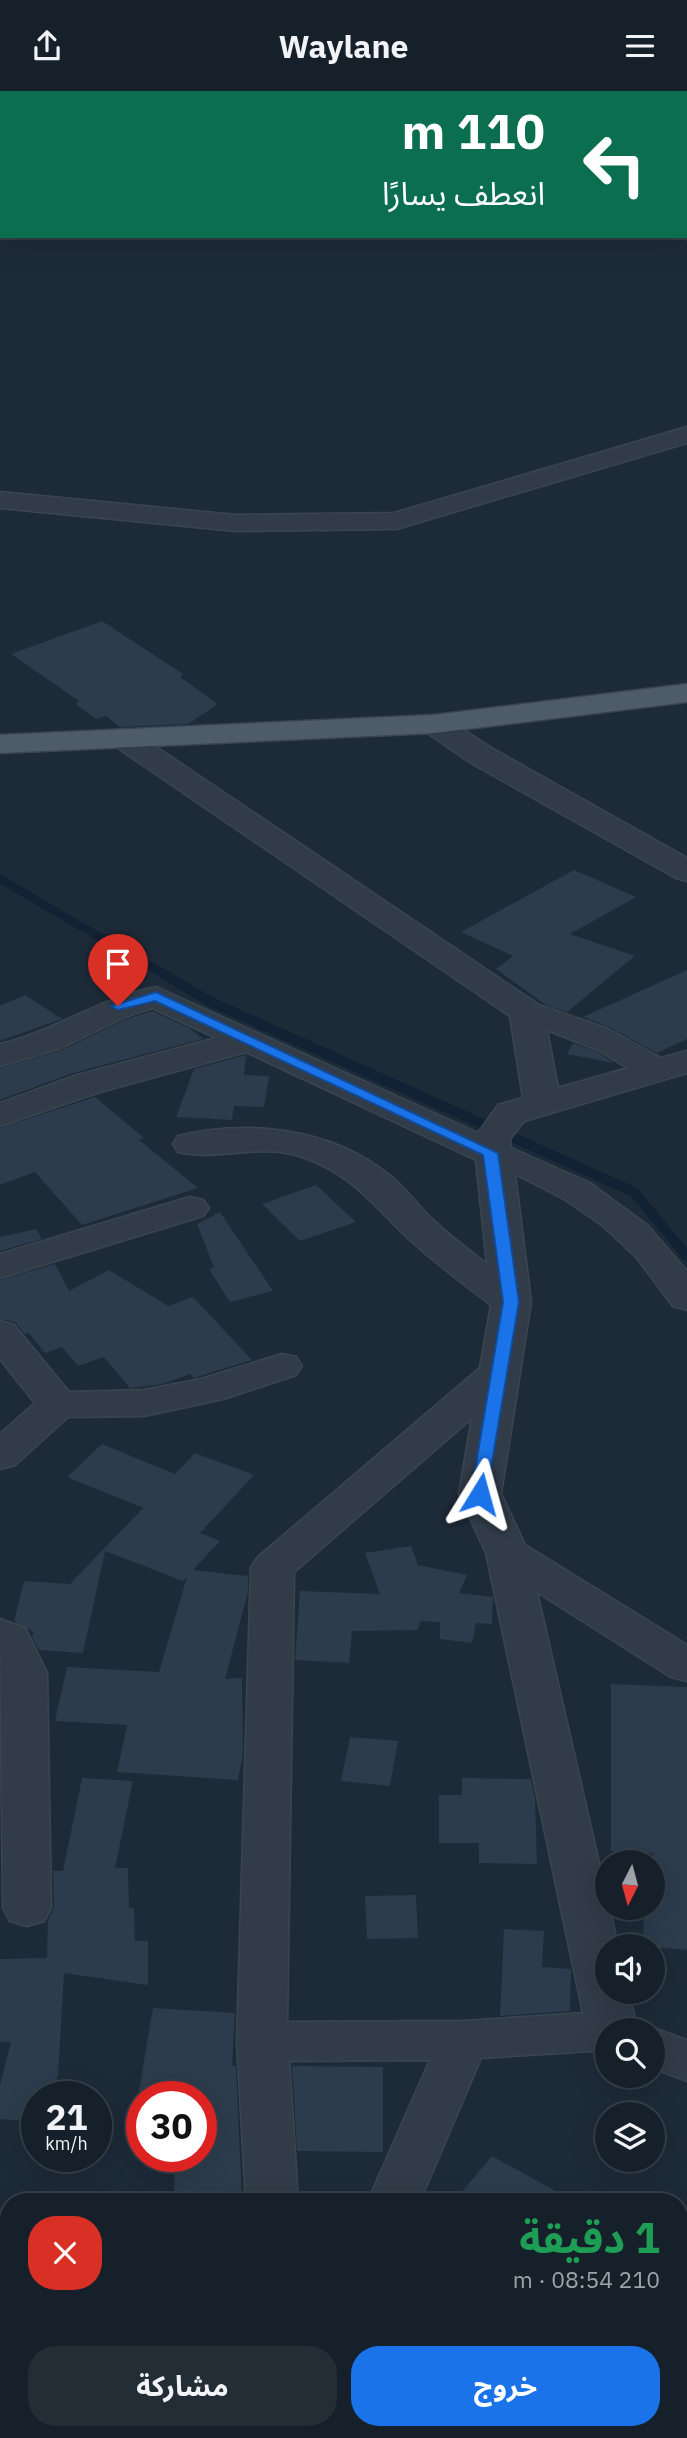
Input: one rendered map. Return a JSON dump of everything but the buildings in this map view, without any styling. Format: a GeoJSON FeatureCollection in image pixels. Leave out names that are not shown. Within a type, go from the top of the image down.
{"type":"FeatureCollection","features":[{"type":"Feature","properties":{"kind":"main road"},"geometry":{"type":"LineString","coordinates":[[0,744],[434,724],[687,693]]}},
{"type":"Feature","properties":{"kind":"street"},"geometry":{"type":"LineString","coordinates":[[0,500],[236,523],[396,521],[687,435]]}},
{"type":"Feature","properties":{"kind":"street"},"geometry":{"type":"LineString","coordinates":[[434,724],[482,756],[687,871]]}},
{"type":"Feature","properties":{"kind":"street"},"geometry":{"type":"LineString","coordinates":[[123,738],[527,1012],[671,1066]]}},
{"type":"Feature","properties":{"kind":"street"},"geometry":{"type":"LineString","coordinates":[[0,1055],[48,1041],[101,1013],[135,1000],[156,997],[250,1040],[509,1127],[671,1066]]}},
{"type":"Feature","properties":{"kind":"street"},"geometry":{"type":"LineString","coordinates":[[527,1012],[509,1127],[511,1302],[497,1375],[480,1494],[507,1553],[609,2018]]}},
{"type":"Feature","properties":{"kind":"street"},"geometry":{"type":"LineString","coordinates":[[0,1115],[87,1084],[250,1040]]}},
{"type":"Feature","properties":{"kind":"street"},"geometry":{"type":"LineString","coordinates":[[509,1127],[534,1167],[565,1181],[651,1250],[687,1298]]}},
{"type":"Feature","properties":{"kind":"street"},"geometry":{"type":"LineString","coordinates":[[191,1144],[248,1137],[297,1144],[329,1154],[372,1179],[424,1232],[511,1302]]}},
{"type":"Feature","properties":{"kind":"street"},"geometry":{"type":"LineString","coordinates":[[0,1266],[190,1208]]}},
{"type":"Feature","properties":{"kind":"street"},"geometry":{"type":"LineString","coordinates":[[0,1333],[58,1405]]}},
{"type":"Feature","properties":{"kind":"street"},"geometry":{"type":"LineString","coordinates":[[0,1456],[58,1405],[144,1403],[209,1390],[282,1366]]}},
{"type":"Feature","properties":{"kind":"street"},"geometry":{"type":"LineString","coordinates":[[271,2193],[262,2042],[273,1567],[497,1375]]}},
{"type":"Feature","properties":{"kind":"street"},"geometry":{"type":"LineString","coordinates":[[507,1553],[687,1666]]}},
{"type":"Feature","properties":{"kind":"street"},"geometry":{"type":"LineString","coordinates":[[0,1635],[9,1639],[25,1674],[27,1908]]}},
{"type":"Feature","properties":{"kind":"street"},"geometry":{"type":"LineString","coordinates":[[262,2042],[464,2040],[595,2031]]}},
{"type":"Feature","properties":{"kind":"street"},"geometry":{"type":"LineString","coordinates":[[397,2193],[464,2040]]}},
{"type":"Feature","properties":{"kind":"street"},"geometry":{"type":"LineString","coordinates":[[665,2052],[687,2061]]}},
{"type":"Feature","properties":{"kind":"waterway"},"geometry":{"type":"LineString","coordinates":[[0,879],[165,975]]}},
{"type":"Feature","properties":{"kind":"waterway"},"geometry":{"type":"LineString","coordinates":[[162,973],[209,1001],[634,1192],[687,1256]]}},
{"type":"Feature","properties":{"kind":"route"},"geometry":{"type":"LineString","coordinates":[[118,1006],[156,997],[491,1153],[511,1302],[497,1375],[480,1494]]}}]}
